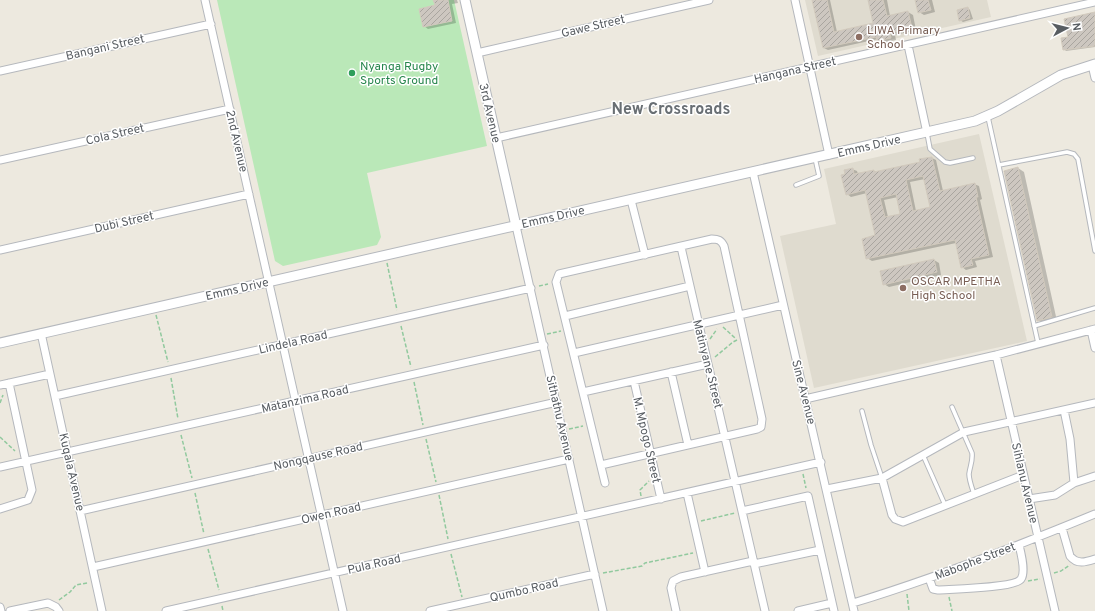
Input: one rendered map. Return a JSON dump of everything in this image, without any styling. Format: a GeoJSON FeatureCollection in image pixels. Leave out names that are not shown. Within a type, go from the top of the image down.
{"type":"FeatureCollection","features":[{"type":"Feature","properties":{"kind":"street","name":"2nd Avenue"},"geometry":{"type":"LineString","coordinates":[[205,0],[343,611]]}},
{"type":"Feature","properties":{"kind":"street","name":"3rd Avenue"},"geometry":{"type":"LineString","coordinates":[[465,0],[516,226]]}},
{"type":"Feature","properties":{"kind":"street","name":"Gawe Street"},"geometry":{"type":"LineString","coordinates":[[477,53],[709,0]]}},
{"type":"Feature","properties":{"kind":"street"},"geometry":{"type":"LineString","coordinates":[[795,0],[829,155]]}},
{"type":"Feature","properties":{"kind":"street","name":"Hangana Street"},"geometry":{"type":"LineString","coordinates":[[496,138],[1095,2]]}},
{"type":"Feature","properties":{"kind":"street","name":"Bangani Street"},"geometry":{"type":"LineString","coordinates":[[0,71],[211,24]]}},
{"type":"Feature","properties":{"kind":"street"},"geometry":{"type":"LineString","coordinates":[[908,45],[927,133]]}},
{"type":"Feature","properties":{"kind":"street"},"geometry":{"type":"LineString","coordinates":[[1094,65],[1095,78]]}},
{"type":"Feature","properties":{"kind":"street","name":"Emms Drive"},"geometry":{"type":"LineString","coordinates":[[0,343],[975,121],[988,116],[1061,75],[1094,65]]}},
{"type":"Feature","properties":{"kind":"street","name":"Cola Street"},"geometry":{"type":"LineString","coordinates":[[0,160],[230,109]]}},
{"type":"Feature","properties":{"kind":"street","name":"Sine Avenue"},"geometry":{"type":"LineString","coordinates":[[753,172],[854,607]]}},
{"type":"Feature","properties":{"kind":"street","name":"Dubi Street"},"geometry":{"type":"LineString","coordinates":[[0,250],[249,194]]}},
{"type":"Feature","properties":{"kind":"street"},"geometry":{"type":"LineString","coordinates":[[631,200],[645,255]]}},
{"type":"Feature","properties":{"kind":"street","name":"Sithathu Avenue"},"geometry":{"type":"LineString","coordinates":[[516,226],[542,335],[603,611]]}},
{"type":"Feature","properties":{"kind":"street"},"geometry":{"type":"LineString","coordinates":[[601,465],[757,430],[761,427],[762,419],[722,243],[717,239],[559,274],[556,282],[605,483]]}},
{"type":"Feature","properties":{"kind":"street","name":"Matinyane Street"},"geometry":{"type":"LineString","coordinates":[[681,246],[765,611]]}},
{"type":"Feature","properties":{"kind":"street"},"geometry":{"type":"LineString","coordinates":[[564,316],[690,286]]}},
{"type":"Feature","properties":{"kind":"street","name":"Lindela Road"},"geometry":{"type":"LineString","coordinates":[[55,396],[531,288]]}},
{"type":"Feature","properties":{"kind":"street"},"geometry":{"type":"LineString","coordinates":[[574,353],[784,306]]}},
{"type":"Feature","properties":{"kind":"street"},"geometry":{"type":"LineString","coordinates":[[805,399],[996,355],[1093,329],[1095,348]]}},
{"type":"Feature","properties":{"kind":"street","name":"Kuqala Avenue"},"geometry":{"type":"LineString","coordinates":[[41,333],[102,611]]}},
{"type":"Feature","properties":{"kind":"street","name":"Matanzima Road"},"geometry":{"type":"LineString","coordinates":[[0,467],[180,428],[544,345]]}},
{"type":"Feature","properties":{"kind":"street","name":"Sihlanu Avenue"},"geometry":{"type":"LineString","coordinates":[[996,355],[1055,611]]}},
{"type":"Feature","properties":{"kind":"street"},"geometry":{"type":"LineString","coordinates":[[583,392],[708,364]]}},
{"type":"Feature","properties":{"kind":"street"},"geometry":{"type":"LineString","coordinates":[[671,372],[688,445]]}},
{"type":"Feature","properties":{"kind":"street"},"geometry":{"type":"LineString","coordinates":[[0,385],[50,374]]}},
{"type":"Feature","properties":{"kind":"street","name":"M. Mpogo Street"},"geometry":{"type":"LineString","coordinates":[[634,381],[660,499]]}},
{"type":"Feature","properties":{"kind":"street"},"geometry":{"type":"LineString","coordinates":[[0,509],[28,500],[32,490],[27,462],[8,383]]}},
{"type":"Feature","properties":{"kind":"street","name":"Nongqause Road"},"geometry":{"type":"LineString","coordinates":[[80,511],[557,402]]}},
{"type":"Feature","properties":{"kind":"street"},"geometry":{"type":"LineString","coordinates":[[827,489],[882,478],[964,432],[1095,403]]}},
{"type":"Feature","properties":{"kind":"street"},"geometry":{"type":"LineString","coordinates":[[1064,410],[1072,453],[1074,483]]}},
{"type":"Feature","properties":{"kind":"street","name":"Owen Road"},"geometry":{"type":"LineString","coordinates":[[93,567],[569,459]]}},
{"type":"Feature","properties":{"kind":"street","name":"Pula Road"},"geometry":{"type":"LineString","coordinates":[[166,611],[821,462]]}},
{"type":"Feature","properties":{"kind":"street"},"geometry":{"type":"LineString","coordinates":[[882,478],[892,515],[897,521],[906,521],[1023,475]]}},
{"type":"Feature","properties":{"kind":"street"},"geometry":{"type":"LineString","coordinates":[[1029,499],[1055,495],[1074,483],[1095,476]]}},
{"type":"Feature","properties":{"kind":"street"},"geometry":{"type":"LineString","coordinates":[[687,493],[705,572]]}},
{"type":"Feature","properties":{"kind":"street"},"geometry":{"type":"LineString","coordinates":[[742,511],[808,496],[833,607],[798,611]]}},
{"type":"Feature","properties":{"kind":"street","name":"Mabophe Street"},"geometry":{"type":"LineString","coordinates":[[854,607],[906,586],[1019,545],[1095,514]]}},
{"type":"Feature","properties":{"kind":"street"},"geometry":{"type":"LineString","coordinates":[[1062,528],[1070,556],[1074,561],[1081,562],[1095,560]]}},
{"type":"Feature","properties":{"kind":"street"},"geometry":{"type":"LineString","coordinates":[[929,578],[933,589],[938,590],[996,586],[1016,583],[1022,576],[1023,566],[1019,545]]}},
{"type":"Feature","properties":{"kind":"street"},"geometry":{"type":"LineString","coordinates":[[676,611],[671,588],[673,581],[681,577],[820,550]]}},
{"type":"Feature","properties":{"kind":"street","name":"Qumbo Road"},"geometry":{"type":"LineString","coordinates":[[430,611],[595,574]]}},
{"type":"Feature","properties":{"kind":"street"},"geometry":{"type":"LineString","coordinates":[[10,611],[45,603],[52,604],[59,611]]}},
{"type":"Feature","properties":{"kind":"street"},"geometry":{"type":"LineString","coordinates":[[0,607],[1,611]]}},
{"type":"Feature","properties":{"kind":"lane"},"geometry":{"type":"LineString","coordinates":[[988,116],[1038,344]]}},
{"type":"Feature","properties":{"kind":"lane"},"geometry":{"type":"LineString","coordinates":[[927,133],[930,149],[945,162],[950,163],[973,158]]}},
{"type":"Feature","properties":{"kind":"lane"},"geometry":{"type":"LineString","coordinates":[[999,165],[1068,152],[1074,154],[1078,159],[1095,251]]}},
{"type":"Feature","properties":{"kind":"lane"},"geometry":{"type":"LineString","coordinates":[[796,185],[819,176],[815,158]]}},
{"type":"Feature","properties":{"kind":"lane"},"geometry":{"type":"LineString","coordinates":[[1034,326],[1095,308]]}},
{"type":"Feature","properties":{"kind":"lane"},"geometry":{"type":"LineString","coordinates":[[952,407],[972,453],[973,461],[969,478],[974,494]]}},
{"type":"Feature","properties":{"kind":"lane"},"geometry":{"type":"LineString","coordinates":[[862,411],[882,478]]}},
{"type":"Feature","properties":{"kind":"lane"},"geometry":{"type":"LineString","coordinates":[[923,455],[946,505]]}},
{"type":"Feature","properties":{"kind":"path"},"geometry":{"type":"LineString","coordinates":[[531,288],[556,282]]}},
{"type":"Feature","properties":{"kind":"path"},"geometry":{"type":"LineString","coordinates":[[154,308],[170,370],[180,428],[206,542],[218,584],[223,611]]}},
{"type":"Feature","properties":{"kind":"path"},"geometry":{"type":"LineString","coordinates":[[704,347],[720,325],[739,340],[733,342],[717,354],[708,364]]}},
{"type":"Feature","properties":{"kind":"path"},"geometry":{"type":"LineString","coordinates":[[542,335],[568,329]]}},
{"type":"Feature","properties":{"kind":"path"},"geometry":{"type":"LineString","coordinates":[[563,430],[591,424]]}},
{"type":"Feature","properties":{"kind":"path"},"geometry":{"type":"LineString","coordinates":[[0,438],[16,452]]}},
{"type":"Feature","properties":{"kind":"path"},"geometry":{"type":"LineString","coordinates":[[802,466],[808,496]]}},
{"type":"Feature","properties":{"kind":"path"},"geometry":{"type":"LineString","coordinates":[[641,504],[640,490],[655,474]]}},
{"type":"Feature","properties":{"kind":"path"},"geometry":{"type":"LineString","coordinates":[[694,524],[742,511]]}},
{"type":"Feature","properties":{"kind":"path"},"geometry":{"type":"LineString","coordinates":[[595,574],[642,566],[645,563],[700,551]]}},
{"type":"Feature","properties":{"kind":"path"},"geometry":{"type":"LineString","coordinates":[[1020,580],[1027,581],[1047,576],[1061,571],[1074,561]]}},
{"type":"Feature","properties":{"kind":"path"},"geometry":{"type":"LineString","coordinates":[[52,604],[70,592],[76,585],[96,582]]}},
{"type":"Feature","properties":{"kind":"path"},"geometry":{"type":"LineString","coordinates":[[906,586],[909,611]]}},
{"type":"Feature","properties":{"kind":"path"},"geometry":{"type":"LineString","coordinates":[[947,590],[952,611]]}},
{"type":"Feature","properties":{"kind":"shaded area","name":"LIWA Primary School"},"geometry":{"type":"Polygon","coordinates":[[[805,0],[987,0],[991,17],[818,56],[805,0]]]}},
{"type":"Feature","properties":{"kind":"shaded area","name":"OSCAR MPETHA High School"},"geometry":{"type":"Polygon","coordinates":[[[979,134],[1027,341],[814,388],[780,236],[836,224],[824,169],[979,134]]]}},
{"type":"Feature","properties":{"kind":"green space","name":"Nyanga Rugby Sports Ground"},"geometry":{"type":"Polygon","coordinates":[[[217,0],[454,0],[487,146],[367,173],[381,237],[377,245],[283,266],[275,261],[217,0]]]}},
{"type":"Feature","properties":{"kind":"building"},"geometry":{"type":"Polygon","coordinates":[[[433,0],[448,0],[452,21],[423,27],[419,9],[435,5],[433,0]]]}},
{"type":"Feature","properties":{"kind":"building"},"geometry":{"type":"Polygon","coordinates":[[[812,0],[827,0],[834,32],[873,23],[868,0],[883,0],[887,16],[908,11],[912,28],[890,33],[891,38],[877,41],[876,37],[823,48],[812,0]]]}},
{"type":"Feature","properties":{"kind":"building"},"geometry":{"type":"Polygon","coordinates":[[[915,0],[928,0],[931,10],[918,13],[915,0]]]}},
{"type":"Feature","properties":{"kind":"building"},"geometry":{"type":"Polygon","coordinates":[[[968,7],[970,18],[959,21],[957,10],[968,7]]]}},
{"type":"Feature","properties":{"kind":"building"},"geometry":{"type":"Polygon","coordinates":[[[1095,12],[1095,46],[1063,50],[1061,38],[1068,37],[1064,19],[1095,12]]]}},
{"type":"Feature","properties":{"kind":"building"},"geometry":{"type":"Polygon","coordinates":[[[932,157],[940,191],[975,183],[978,197],[976,197],[989,255],[971,259],[973,265],[961,268],[955,240],[866,259],[862,239],[875,235],[865,190],[846,195],[841,175],[845,174],[844,170],[853,168],[854,174],[874,170],[874,172],[920,162],[919,159],[932,157]],[[923,176],[906,180],[913,211],[930,207],[923,176]],[[896,194],[880,198],[885,217],[900,214],[896,194]]]}},
{"type":"Feature","properties":{"kind":"building"},"geometry":{"type":"Polygon","coordinates":[[[1018,167],[1052,317],[1037,321],[1004,171],[1018,167]]]}},
{"type":"Feature","properties":{"kind":"building"},"geometry":{"type":"Polygon","coordinates":[[[934,259],[937,272],[883,285],[880,271],[934,259]]]}},
{"type":"Feature","properties":{"kind":"place","name":"LIWA Primary School"},"geometry":{"type":"Point","coordinates":[859,37]}},
{"type":"Feature","properties":{"kind":"place","name":"Nyanga Rugby Sports Ground"},"geometry":{"type":"Point","coordinates":[352,73]}},
{"type":"Feature","properties":{"kind":"place","name":"OSCAR MPETHA High School"},"geometry":{"type":"Point","coordinates":[903,288]}},
{"type":"Feature","properties":{"kind":"district","name":"New Crossroads"},"geometry":{"type":"Point","coordinates":[671,108]}}]}
